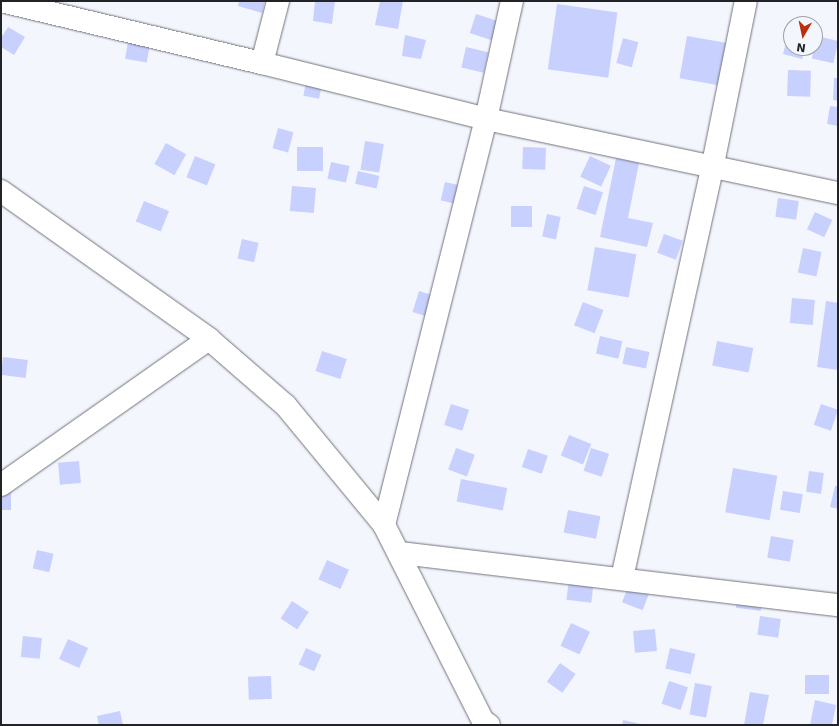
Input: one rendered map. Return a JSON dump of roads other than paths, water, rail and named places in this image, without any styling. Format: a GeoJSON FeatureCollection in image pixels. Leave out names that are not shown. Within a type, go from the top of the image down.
{"type":"FeatureCollection","features":[{"type":"Feature","properties":{"kind":"street"},"geometry":{"type":"LineString","coordinates":[[1,1],[50,7],[262,63],[486,119],[712,169],[838,193]]}},
{"type":"Feature","properties":{"kind":"street"},"geometry":{"type":"LineString","coordinates":[[262,63],[278,1]]}},
{"type":"Feature","properties":{"kind":"street"},"geometry":{"type":"LineString","coordinates":[[384,525],[486,119],[512,1]]}},
{"type":"Feature","properties":{"kind":"street"},"geometry":{"type":"LineString","coordinates":[[622,578],[712,169],[746,1]]}},
{"type":"Feature","properties":{"kind":"street"},"geometry":{"type":"LineString","coordinates":[[1,191],[209,339],[286,406],[384,525],[400,552],[479,724]]}},
{"type":"Feature","properties":{"kind":"street"},"geometry":{"type":"LineString","coordinates":[[1,485],[209,339]]}},
{"type":"Feature","properties":{"kind":"street"},"geometry":{"type":"LineString","coordinates":[[400,552],[838,605]]}}]}
